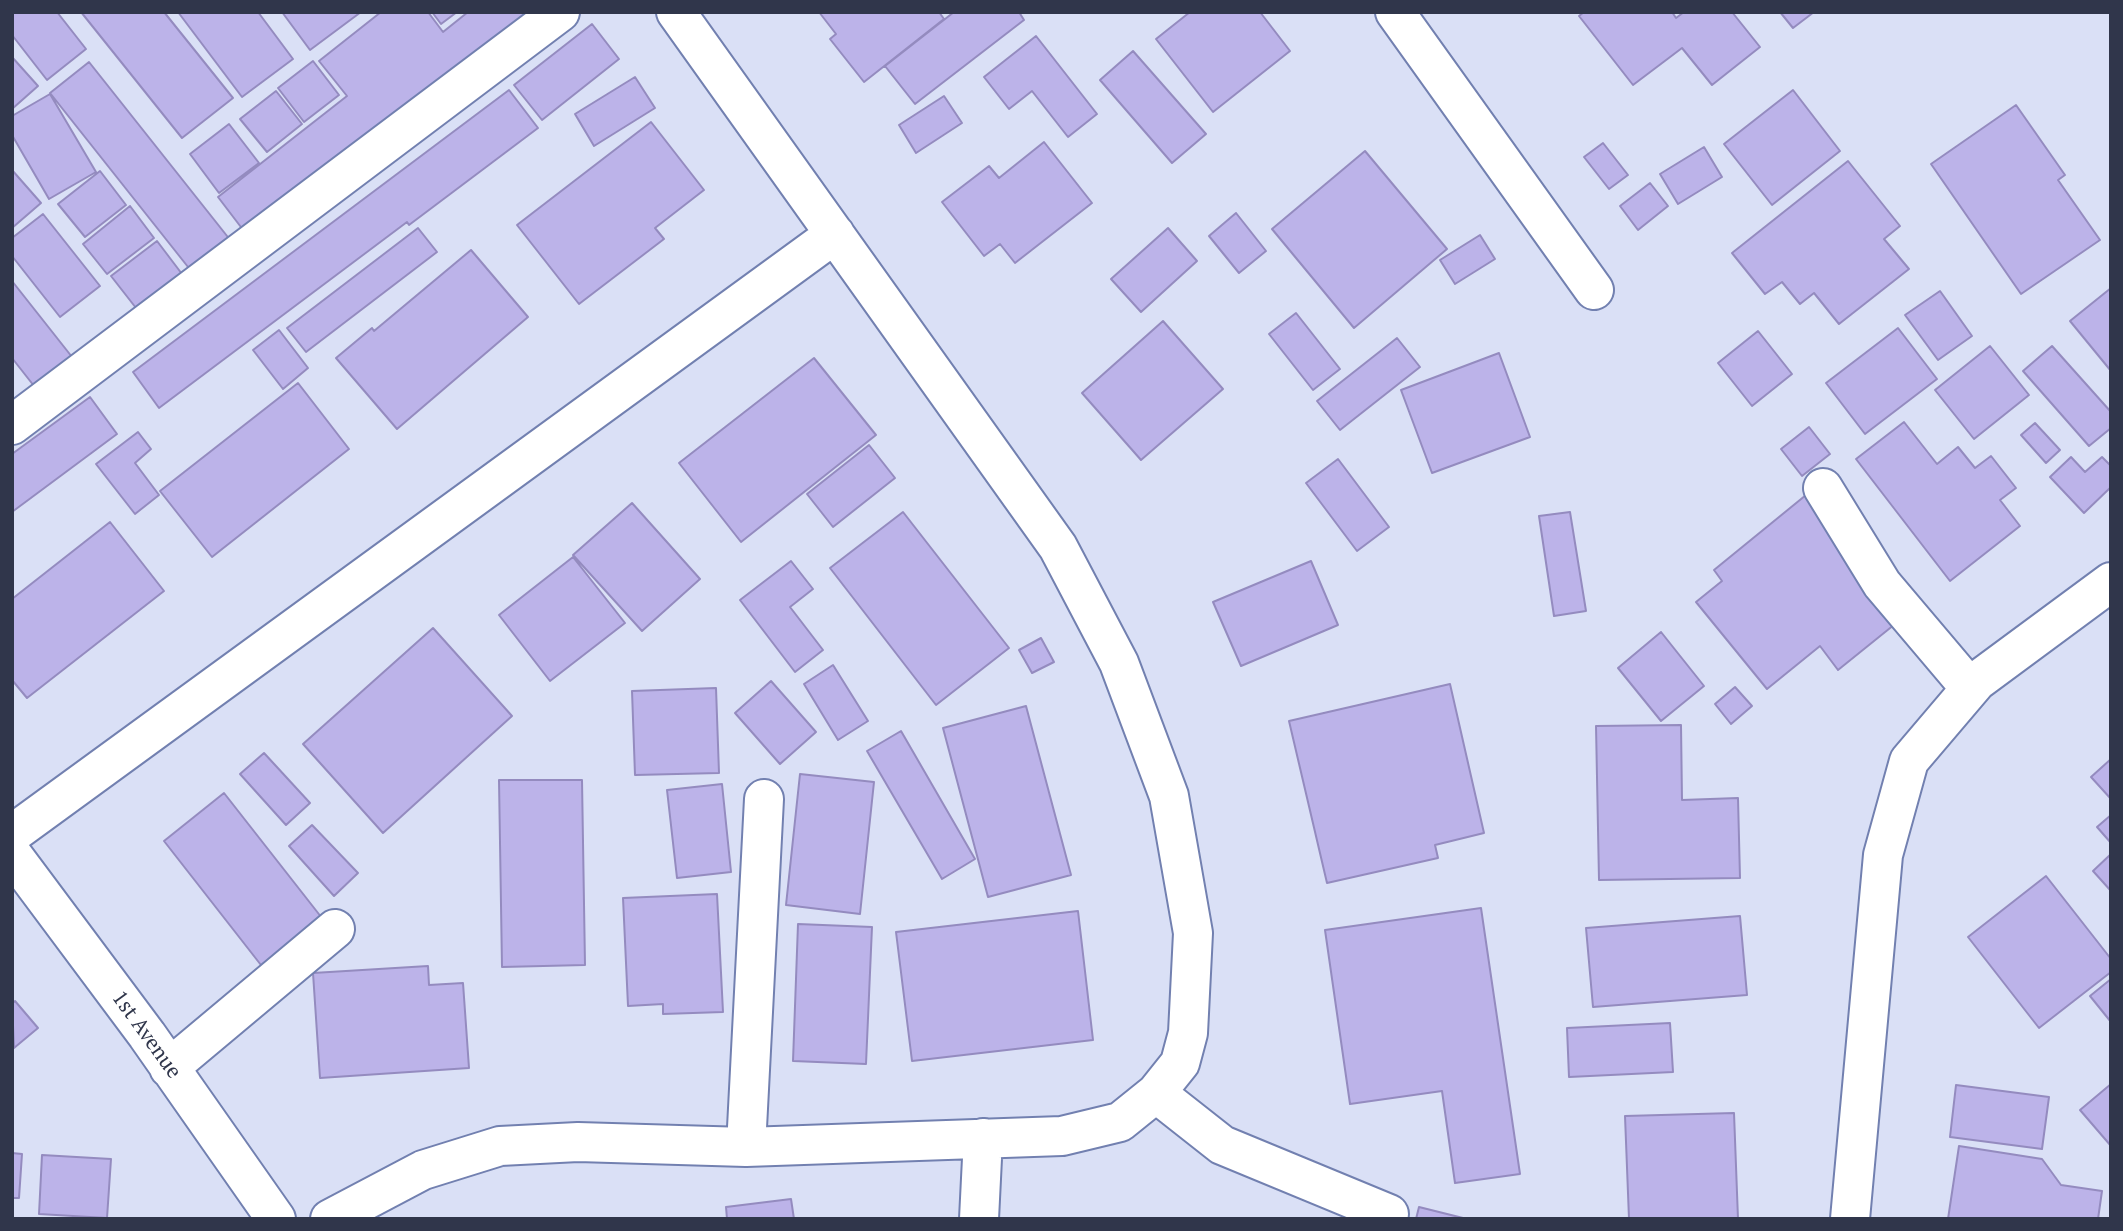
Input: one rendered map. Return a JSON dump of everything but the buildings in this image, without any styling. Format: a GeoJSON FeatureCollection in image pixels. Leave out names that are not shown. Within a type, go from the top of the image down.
{"type":"FeatureCollection","features":[{"type":"Feature","properties":{"kind":"street"},"geometry":{"type":"LineString","coordinates":[[12,425],[560,12]]}},
{"type":"Feature","properties":{"kind":"street"},"geometry":{"type":"LineString","coordinates":[[330,1219],[423,1170],[500,1146],[578,1142],[746,1147],[1062,1136],[1120,1122],[1156,1093],[1180,1063],[1188,1033],[1193,933],[1169,796],[1119,663],[1058,547],[676,12]]}},
{"type":"Feature","properties":{"kind":"street"},"geometry":{"type":"LineString","coordinates":[[1395,12],[1594,290]]}},
{"type":"Feature","properties":{"kind":"street"},"geometry":{"type":"LineString","coordinates":[[12,834],[835,234]]}},
{"type":"Feature","properties":{"kind":"street"},"geometry":{"type":"LineString","coordinates":[[1824,488],[1882,584],[1970,688]]}},
{"type":"Feature","properties":{"kind":"street"},"geometry":{"type":"LineString","coordinates":[[1850,1219],[1883,855],[1909,761],[1977,681],[2111,582]]}},
{"type":"Feature","properties":{"kind":"street"},"geometry":{"type":"LineString","coordinates":[[746,1147],[764,799]]}},
{"type":"Feature","properties":{"kind":"street","name":"1st Avenue"},"geometry":{"type":"LineString","coordinates":[[12,855],[276,1219]]}},
{"type":"Feature","properties":{"kind":"street"},"geometry":{"type":"LineString","coordinates":[[169,1068],[335,929]]}},
{"type":"Feature","properties":{"kind":"street"},"geometry":{"type":"LineString","coordinates":[[1156,1093],[1222,1145],[1389,1214]]}},
{"type":"Feature","properties":{"kind":"street"},"geometry":{"type":"LineString","coordinates":[[979,1219],[983,1138]]}}]}
